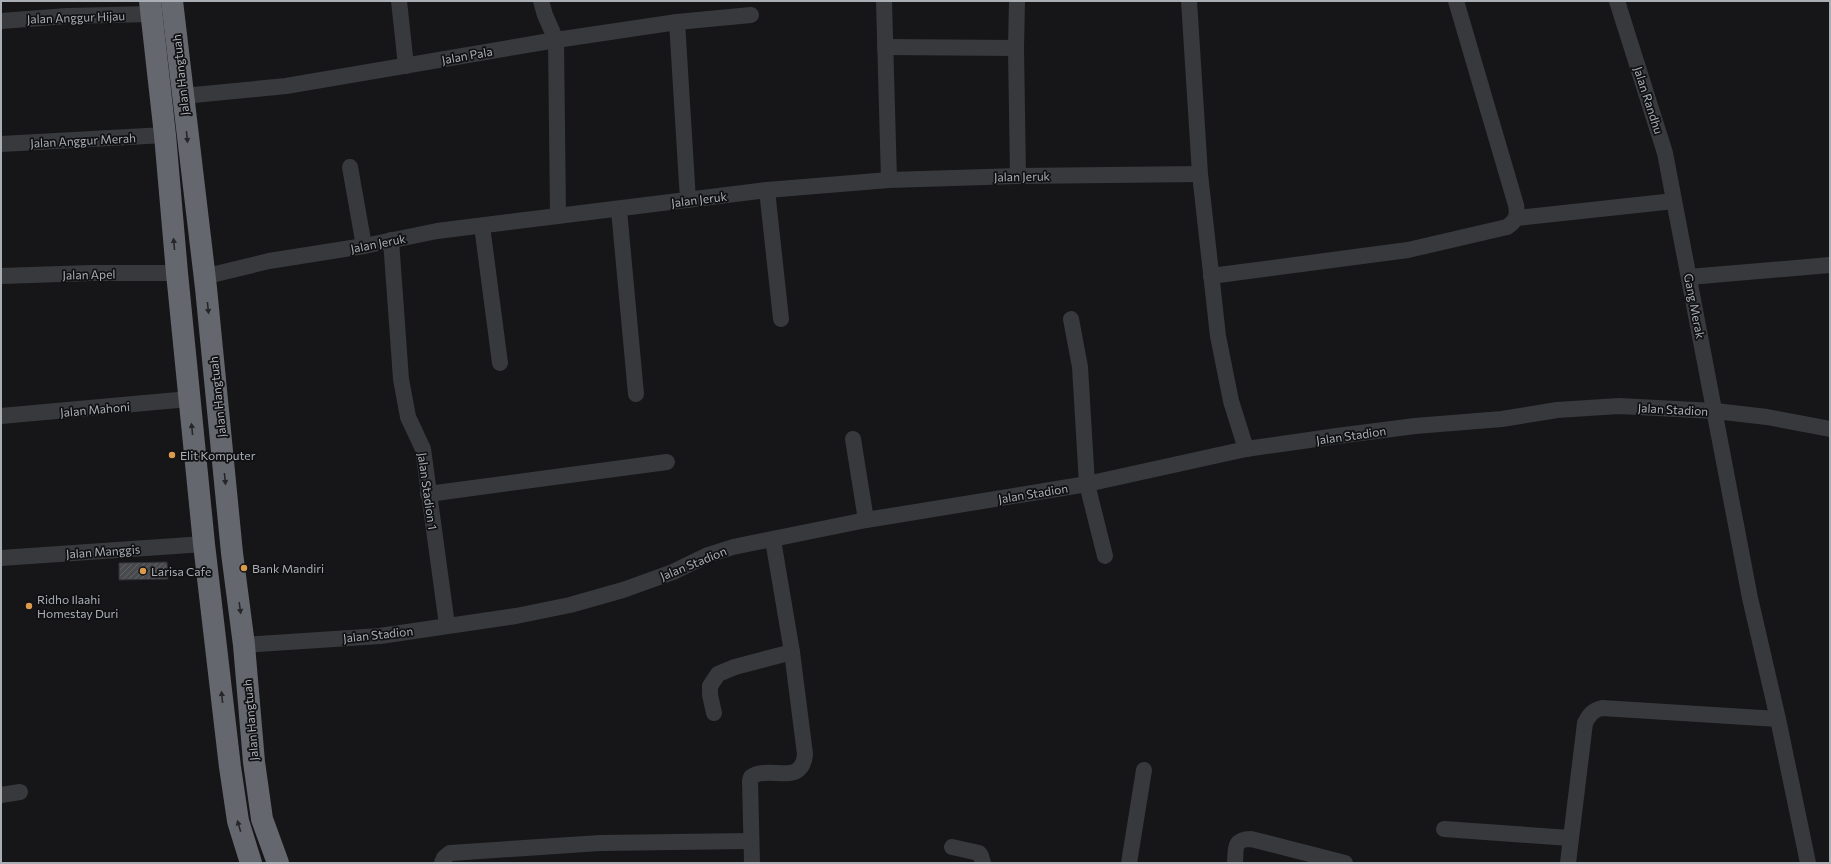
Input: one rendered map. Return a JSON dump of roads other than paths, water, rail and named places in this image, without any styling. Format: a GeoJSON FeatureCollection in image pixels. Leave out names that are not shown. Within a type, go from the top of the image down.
{"type":"FeatureCollection","features":[{"type":"Feature","properties":{"kind":"highway","name":"Jalan Hangtuah"},"geometry":{"type":"LineString","coordinates":[[172,1],[204,277],[232,553],[244,645],[254,762],[262,819],[278,863]]}},
{"type":"Feature","properties":{"kind":"highway","name":"Jalan Hangtuah"},"geometry":{"type":"LineString","coordinates":[[151,8],[165,136],[176,273],[204,544],[232,782],[238,821],[250,863]]}},
{"type":"Feature","properties":{"kind":"street"},"geometry":{"type":"LineString","coordinates":[[399,1],[406,66]]}},
{"type":"Feature","properties":{"kind":"street"},"geometry":{"type":"LineString","coordinates":[[542,1],[545,15],[556,40],[558,215]]}},
{"type":"Feature","properties":{"kind":"street"},"geometry":{"type":"LineString","coordinates":[[884,1],[889,180]]}},
{"type":"Feature","properties":{"kind":"street"},"geometry":{"type":"LineString","coordinates":[[1017,1],[1016,48],[1018,176]]}},
{"type":"Feature","properties":{"kind":"street"},"geometry":{"type":"LineString","coordinates":[[1188,1],[1200,174],[1218,336],[1231,401],[1246,449]]}},
{"type":"Feature","properties":{"kind":"street"},"geometry":{"type":"LineString","coordinates":[[1456,1],[1516,205],[1517,218]]}},
{"type":"Feature","properties":{"kind":"street","name":"Jalan Randhu"},"geometry":{"type":"LineString","coordinates":[[1617,1],[1665,153],[1674,201]]}},
{"type":"Feature","properties":{"kind":"street","name":"Jalan Anggur Hijau"},"geometry":{"type":"LineString","coordinates":[[1,21],[151,8]]}},
{"type":"Feature","properties":{"kind":"street","name":"Jalan Pala"},"geometry":{"type":"LineString","coordinates":[[183,96],[286,86],[556,40],[677,22],[751,15]]}},
{"type":"Feature","properties":{"kind":"street"},"geometry":{"type":"LineString","coordinates":[[677,22],[688,200]]}},
{"type":"Feature","properties":{"kind":"street"},"geometry":{"type":"LineString","coordinates":[[885,47],[1016,48]]}},
{"type":"Feature","properties":{"kind":"street","name":"Jalan Anggur Merah"},"geometry":{"type":"LineString","coordinates":[[1,144],[165,136]]}},
{"type":"Feature","properties":{"kind":"street"},"geometry":{"type":"LineString","coordinates":[[350,167],[364,246]]}},
{"type":"Feature","properties":{"kind":"street","name":"Jalan Jeruk"},"geometry":{"type":"LineString","coordinates":[[204,277],[269,261],[364,246],[438,231],[558,215],[619,210],[767,190],[889,180],[1018,176],[1200,174]]}},
{"type":"Feature","properties":{"kind":"street"},"geometry":{"type":"LineString","coordinates":[[767,190],[781,319]]}},
{"type":"Feature","properties":{"kind":"street"},"geometry":{"type":"LineString","coordinates":[[1211,276],[1408,250],[1507,227],[1517,218],[1674,201]]}},
{"type":"Feature","properties":{"kind":"street","name":"Gang Merak"},"geometry":{"type":"LineString","coordinates":[[1674,201],[1750,598],[1778,719],[1808,863]]}},
{"type":"Feature","properties":{"kind":"street"},"geometry":{"type":"LineString","coordinates":[[619,210],[636,394]]}},
{"type":"Feature","properties":{"kind":"street"},"geometry":{"type":"LineString","coordinates":[[482,226],[500,363]]}},
{"type":"Feature","properties":{"kind":"street","name":"Jalan Stadion 1"},"geometry":{"type":"LineString","coordinates":[[392,240],[401,379],[408,417],[423,449],[447,625]]}},
{"type":"Feature","properties":{"kind":"street"},"geometry":{"type":"LineString","coordinates":[[1689,277],[1830,265]]}},
{"type":"Feature","properties":{"kind":"street","name":"Jalan Apel"},"geometry":{"type":"LineString","coordinates":[[1,276],[91,273],[176,273]]}},
{"type":"Feature","properties":{"kind":"street"},"geometry":{"type":"LineString","coordinates":[[1072,319],[1080,366],[1087,484],[1105,556]]}},
{"type":"Feature","properties":{"kind":"street","name":"Jalan Mahoni"},"geometry":{"type":"LineString","coordinates":[[1,416],[189,399]]}},
{"type":"Feature","properties":{"kind":"street","name":"Jalan Stadion"},"geometry":{"type":"LineString","coordinates":[[244,645],[380,636],[516,616],[570,605],[623,590],[672,572],[708,555],[733,547],[866,520],[1087,484],[1246,449],[1337,436],[1415,426],[1502,419],[1557,410],[1619,406],[1715,411],[1767,417],[1830,429]]}},
{"type":"Feature","properties":{"kind":"street"},"geometry":{"type":"LineString","coordinates":[[853,439],[866,520]]}},
{"type":"Feature","properties":{"kind":"street"},"geometry":{"type":"LineString","coordinates":[[428,494],[667,462]]}},
{"type":"Feature","properties":{"kind":"street"},"geometry":{"type":"LineString","coordinates":[[752,863],[750,841],[750,781],[752,777],[760,774],[790,773],[797,771],[805,760],[792,652],[773,540]]}},
{"type":"Feature","properties":{"kind":"street","name":"Jalan Manggis"},"geometry":{"type":"LineString","coordinates":[[1,558],[204,544]]}},
{"type":"Feature","properties":{"kind":"street"},"geometry":{"type":"LineString","coordinates":[[714,713],[710,695],[710,686],[718,674],[792,652]]}},
{"type":"Feature","properties":{"kind":"street"},"geometry":{"type":"LineString","coordinates":[[1568,863],[1585,723],[1588,717],[1596,710],[1602,708],[1778,719]]}},
{"type":"Feature","properties":{"kind":"street"},"geometry":{"type":"LineString","coordinates":[[1129,863],[1144,770]]}},
{"type":"Feature","properties":{"kind":"street"},"geometry":{"type":"LineString","coordinates":[[1,795],[20,792]]}},
{"type":"Feature","properties":{"kind":"street"},"geometry":{"type":"LineString","coordinates":[[1444,829],[1570,838]]}},
{"type":"Feature","properties":{"kind":"street"},"geometry":{"type":"LineString","coordinates":[[1235,863],[1236,845],[1239,841],[1244,839],[1251,839],[1345,863]]}},
{"type":"Feature","properties":{"kind":"street"},"geometry":{"type":"LineString","coordinates":[[442,863],[444,858],[450,853],[600,842],[750,841]]}},
{"type":"Feature","properties":{"kind":"street"},"geometry":{"type":"LineString","coordinates":[[952,847],[976,852],[981,856],[983,863]]}},
{"type":"Feature","properties":{"kind":"place","name":"Elit Komputer"},"geometry":{"type":"Point","coordinates":[172,455]}},
{"type":"Feature","properties":{"kind":"place","name":"Bank Mandiri"},"geometry":{"type":"Point","coordinates":[244,568]}},
{"type":"Feature","properties":{"kind":"place","name":"Larisa Cafe"},"geometry":{"type":"Point","coordinates":[143,571]}},
{"type":"Feature","properties":{"kind":"place","name":"Ridho Ilaahi Homestay Duri"},"geometry":{"type":"Point","coordinates":[29,606]}}]}
